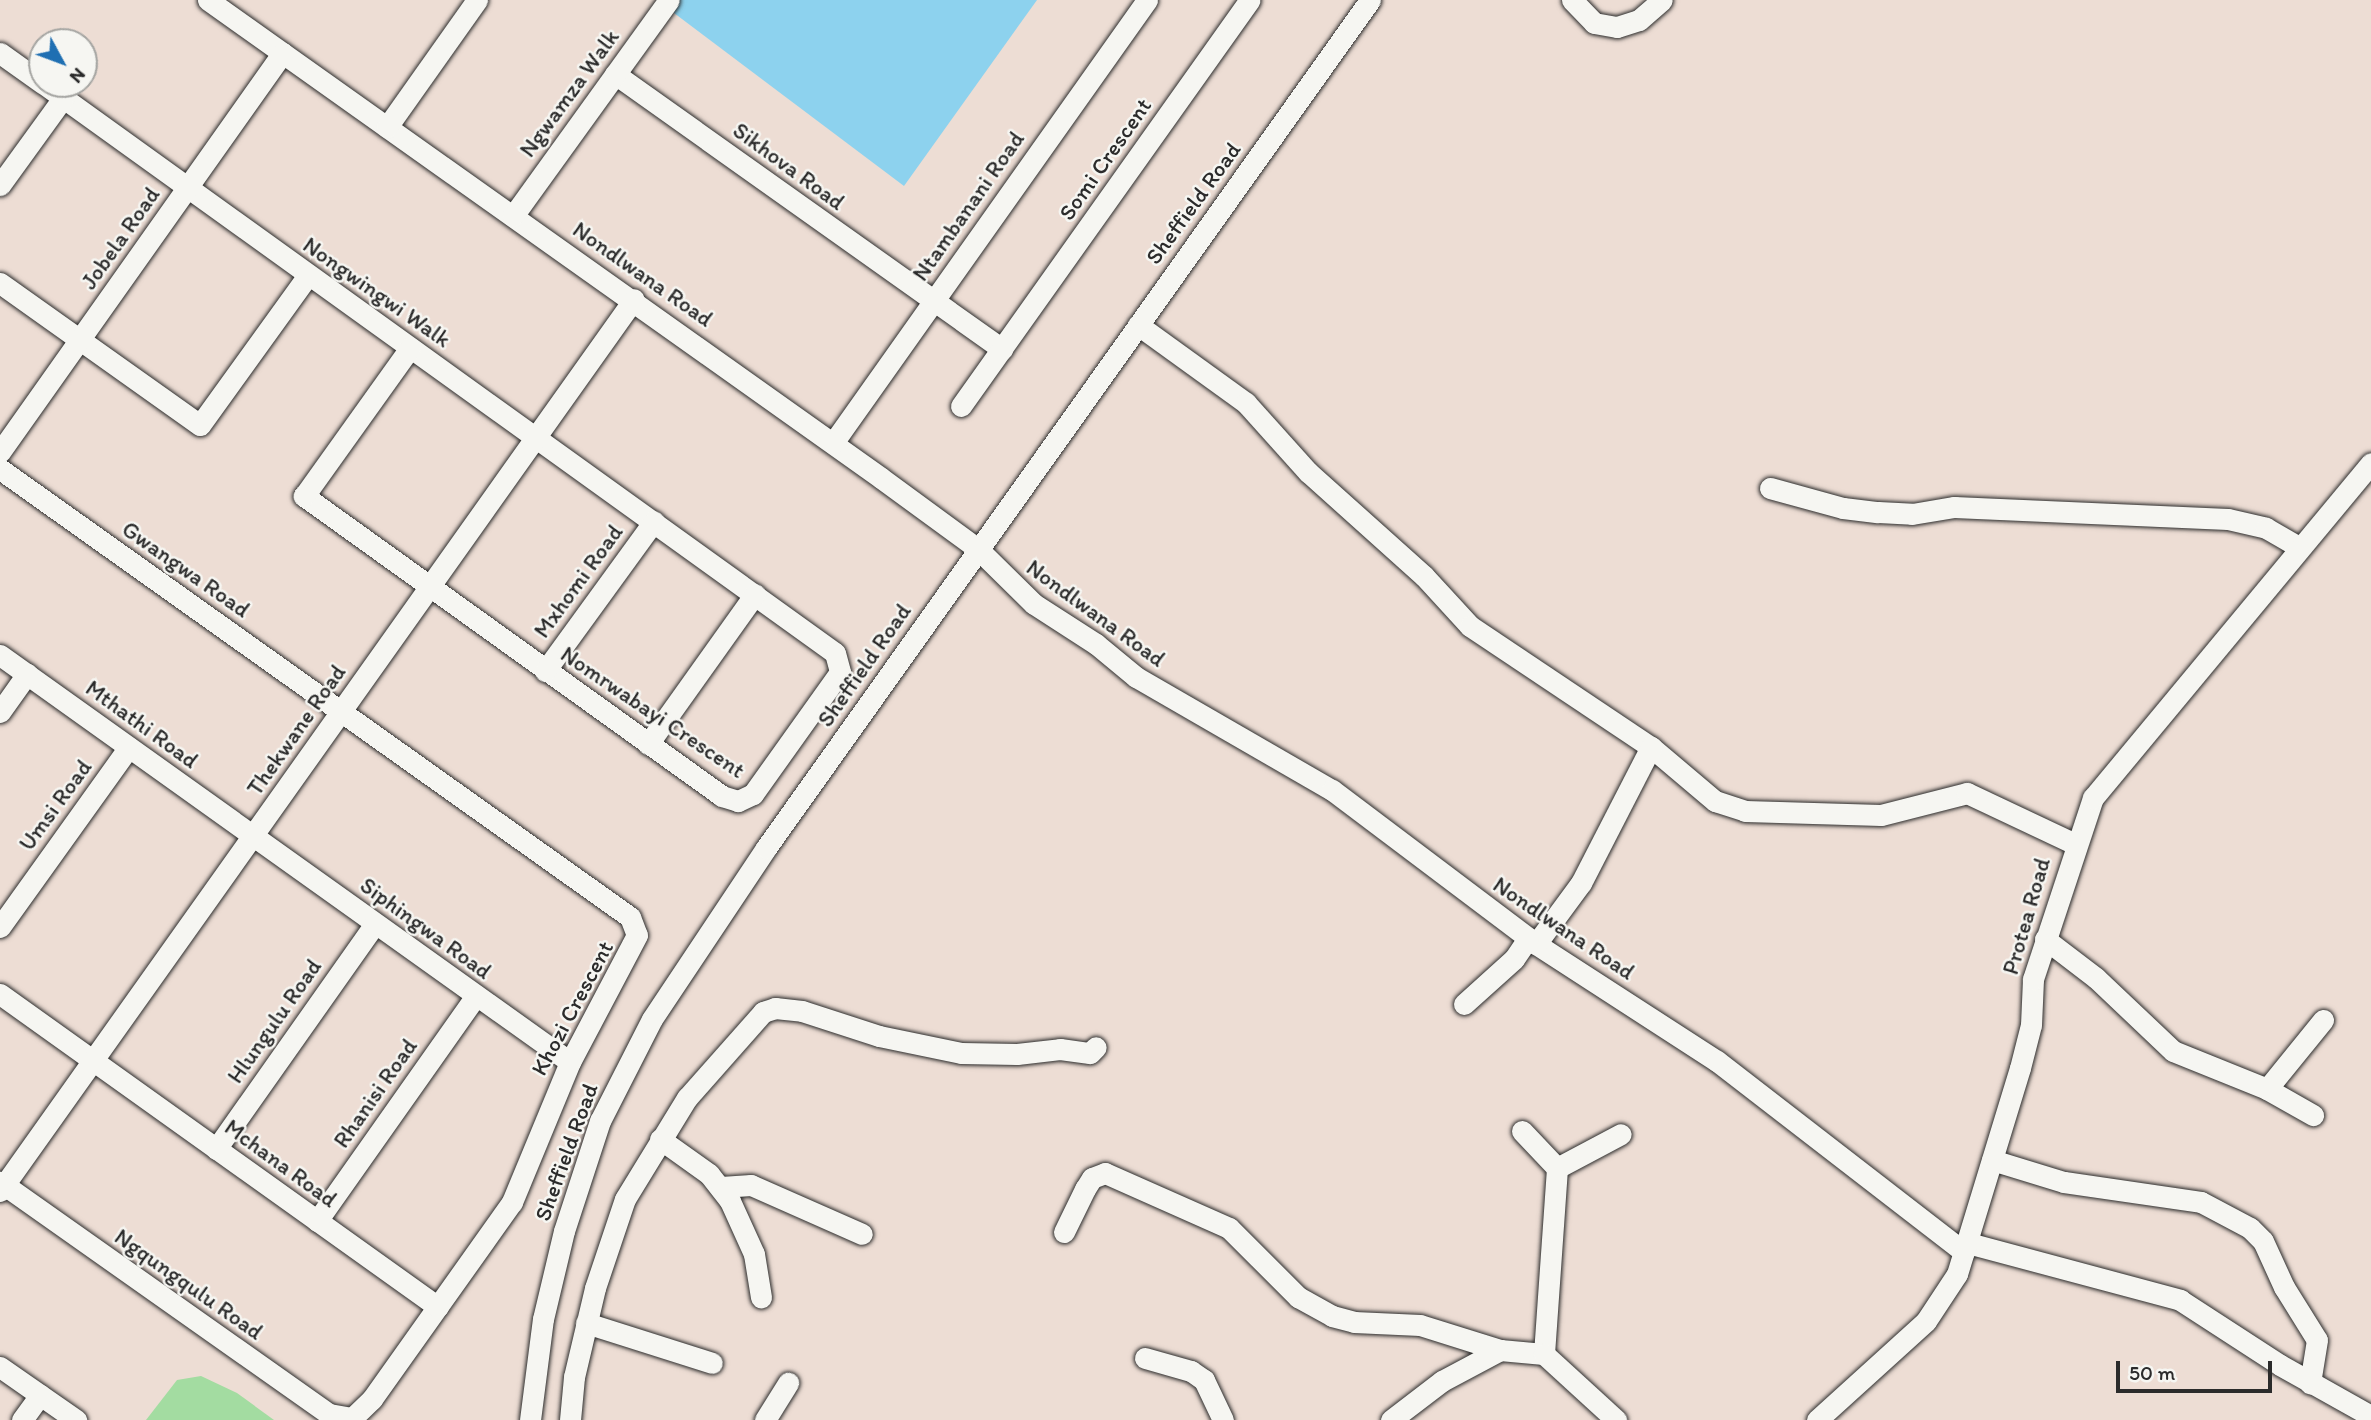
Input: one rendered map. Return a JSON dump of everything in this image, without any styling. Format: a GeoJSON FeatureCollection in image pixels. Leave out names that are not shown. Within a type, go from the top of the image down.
{"type":"FeatureCollection","features":[{"type":"Feature","properties":{"kind":"street","name":"Nondlwana Road"},"geometry":{"type":"LineString","coordinates":[[208,0],[634,299],[833,443],[978,549],[1025,597],[1096,644],[1136,677],[1332,790],[1440,876],[1532,941],[1717,1061],[1966,1248]]}},
{"type":"Feature","properties":{"kind":"street"},"geometry":{"type":"LineString","coordinates":[[387,127],[477,0]]}},
{"type":"Feature","properties":{"kind":"street","name":"Ngwamza Walk"},"geometry":{"type":"LineString","coordinates":[[513,216],[668,0]]}},
{"type":"Feature","properties":{"kind":"street","name":"Somi Crescent"},"geometry":{"type":"LineString","coordinates":[[961,406],[1250,0]]}},
{"type":"Feature","properties":{"kind":"street","name":"Sheffield Road"},"geometry":{"type":"LineString","coordinates":[[530,1420],[543,1319],[564,1231],[600,1121],[626,1066],[687,962],[1370,0]]}},
{"type":"Feature","properties":{"kind":"street"},"geometry":{"type":"LineString","coordinates":[[1572,0],[1594,23],[1617,27],[1639,20],[1662,0]]}},
{"type":"Feature","properties":{"kind":"street","name":"Ntambanani Road"},"geometry":{"type":"LineString","coordinates":[[833,443],[1141,2]]}},
{"type":"Feature","properties":{"kind":"street","name":"Nongwingwi Walk"},"geometry":{"type":"LineString","coordinates":[[0,53],[28,73]]}},
{"type":"Feature","properties":{"kind":"street","name":"Jobela Road"},"geometry":{"type":"LineString","coordinates":[[0,452],[283,53]]}},
{"type":"Feature","properties":{"kind":"street","name":"Sikhova Road"},"geometry":{"type":"LineString","coordinates":[[615,74],[933,301]]}},
{"type":"Feature","properties":{"kind":"street"},"geometry":{"type":"LineString","coordinates":[[0,185],[63,98]]}},
{"type":"Feature","properties":{"kind":"street","name":"Nongwingwi Walk"},"geometry":{"type":"LineString","coordinates":[[63,98],[537,436]]}},
{"type":"Feature","properties":{"kind":"street"},"geometry":{"type":"LineString","coordinates":[[0,283],[200,425],[308,275]]}},
{"type":"Feature","properties":{"kind":"street","name":"Thekwane Road"},"geometry":{"type":"LineString","coordinates":[[1,1186],[634,299]]}},
{"type":"Feature","properties":{"kind":"street"},"geometry":{"type":"LineString","coordinates":[[933,301],[1002,349]]}},
{"type":"Feature","properties":{"kind":"street"},"geometry":{"type":"LineString","coordinates":[[1138,325],[1247,403],[1308,472],[1424,576],[1471,626],[1651,747],[1715,801],[1732,808],[1881,815],[1967,793],[2075,845]]}},
{"type":"Feature","properties":{"kind":"street","name":"Nomrwabayi Crescent"},"geometry":{"type":"LineString","coordinates":[[410,348],[304,496],[428,589],[722,796],[738,800],[753,794],[840,665],[835,653],[537,436]]}},
{"type":"Feature","properties":{"kind":"street","name":"Gwangwa Road"},"geometry":{"type":"LineString","coordinates":[[0,469],[341,712]]}},
{"type":"Feature","properties":{"kind":"street","name":"Protea Road"},"geometry":{"type":"LineString","coordinates":[[1818,1420],[1939,1306],[1966,1248],[2031,1026],[2033,979],[2085,814],[2103,783],[2299,547],[2368,475]]}},
{"type":"Feature","properties":{"kind":"street"},"geometry":{"type":"LineString","coordinates":[[1770,488],[1843,509],[1878,512],[1924,513],[1954,507],[2228,519],[2266,528],[2299,547]]}},
{"type":"Feature","properties":{"kind":"street","name":"Mxhomi Road"},"geometry":{"type":"LineString","coordinates":[[545,671],[654,521]]}},
{"type":"Feature","properties":{"kind":"street"},"geometry":{"type":"LineString","coordinates":[[648,744],[755,594]]}},
{"type":"Feature","properties":{"kind":"street","name":"Mthathi Road"},"geometry":{"type":"LineString","coordinates":[[0,655],[253,836]]}},
{"type":"Feature","properties":{"kind":"street"},"geometry":{"type":"LineString","coordinates":[[0,712],[27,674]]}},
{"type":"Feature","properties":{"kind":"street","name":"Khozi Crescent"},"geometry":{"type":"LineString","coordinates":[[341,712],[630,917],[637,935],[633,950],[603,995],[570,1062],[519,1189],[372,1399],[352,1418]]}},
{"type":"Feature","properties":{"kind":"street","name":"Umsi Road"},"geometry":{"type":"LineString","coordinates":[[0,926],[129,747]]}},
{"type":"Feature","properties":{"kind":"street"},"geometry":{"type":"LineString","coordinates":[[1464,1004],[1532,941],[1581,883],[1651,747]]}},
{"type":"Feature","properties":{"kind":"street","name":"Siphingwa Road"},"geometry":{"type":"LineString","coordinates":[[253,836],[570,1062]]}},
{"type":"Feature","properties":{"kind":"street","name":"Hlungulu Road"},"geometry":{"type":"LineString","coordinates":[[216,1149],[375,924]]}},
{"type":"Feature","properties":{"kind":"street"},"geometry":{"type":"LineString","coordinates":[[2045,939],[2096,978],[2173,1051],[2267,1089],[2313,1115]]}},
{"type":"Feature","properties":{"kind":"street","name":"Mchana Road"},"geometry":{"type":"LineString","coordinates":[[0,995],[438,1307]]}},
{"type":"Feature","properties":{"kind":"street","name":"Rhanisi Road"},"geometry":{"type":"LineString","coordinates":[[317,1221],[476,996]]}},
{"type":"Feature","properties":{"kind":"street"},"geometry":{"type":"LineString","coordinates":[[570,1420],[586,1323],[615,1223],[660,1139],[743,1030],[775,1008],[821,1015],[890,1039],[961,1053],[1068,1049],[1090,1053],[1097,1047]]}},
{"type":"Feature","properties":{"kind":"street"},"geometry":{"type":"LineString","coordinates":[[2267,1089],[2323,1020]]}},
{"type":"Feature","properties":{"kind":"street"},"geometry":{"type":"LineString","coordinates":[[1522,1131],[1557,1168],[1544,1354]]}},
{"type":"Feature","properties":{"kind":"street"},"geometry":{"type":"LineString","coordinates":[[1557,1168],[1621,1134]]}},
{"type":"Feature","properties":{"kind":"street"},"geometry":{"type":"LineString","coordinates":[[660,1139],[721,1187],[754,1254],[761,1297]]}},
{"type":"Feature","properties":{"kind":"street"},"geometry":{"type":"LineString","coordinates":[[1992,1160],[2064,1182],[2201,1202],[2250,1228],[2263,1241],[2284,1287],[2317,1340],[2310,1383]]}},
{"type":"Feature","properties":{"kind":"street"},"geometry":{"type":"LineString","coordinates":[[1064,1232],[1092,1178],[1105,1173],[1229,1228],[1298,1297],[1332,1316],[1354,1322],[1420,1325],[1500,1350],[1544,1354],[1616,1420]]}},
{"type":"Feature","properties":{"kind":"street"},"geometry":{"type":"LineString","coordinates":[[721,1187],[751,1185],[862,1234]]}},
{"type":"Feature","properties":{"kind":"street","name":"Ngqungqulu Road"},"geometry":{"type":"LineString","coordinates":[[1,1186],[329,1413],[352,1418]]}},
{"type":"Feature","properties":{"kind":"street"},"geometry":{"type":"LineString","coordinates":[[1966,1248],[2180,1300],[2310,1383],[2371,1416]]}},
{"type":"Feature","properties":{"kind":"street"},"geometry":{"type":"LineString","coordinates":[[586,1323],[712,1363]]}},
{"type":"Feature","properties":{"kind":"street"},"geometry":{"type":"LineString","coordinates":[[1391,1420],[1442,1381],[1500,1350]]}},
{"type":"Feature","properties":{"kind":"street"},"geometry":{"type":"LineString","coordinates":[[1144,1358],[1191,1371],[1204,1380],[1223,1420]]}},
{"type":"Feature","properties":{"kind":"street"},"geometry":{"type":"LineString","coordinates":[[0,1367],[76,1420]]}},
{"type":"Feature","properties":{"kind":"street"},"geometry":{"type":"LineString","coordinates":[[765,1420],[788,1383]]}},
{"type":"Feature","properties":{"kind":"street"},"geometry":{"type":"LineString","coordinates":[[22,1420],[40,1395]]}},
{"type":"Feature","properties":{"kind":"green space"},"geometry":{"type":"Polygon","coordinates":[[[201,1376],[237,1393],[274,1420],[146,1420],[177,1380],[201,1376]]]}},
{"type":"Feature","properties":{"kind":"water"},"geometry":{"type":"Polygon","coordinates":[[[677,0],[1037,0],[904,186],[670,10],[677,0]]]}}]}
